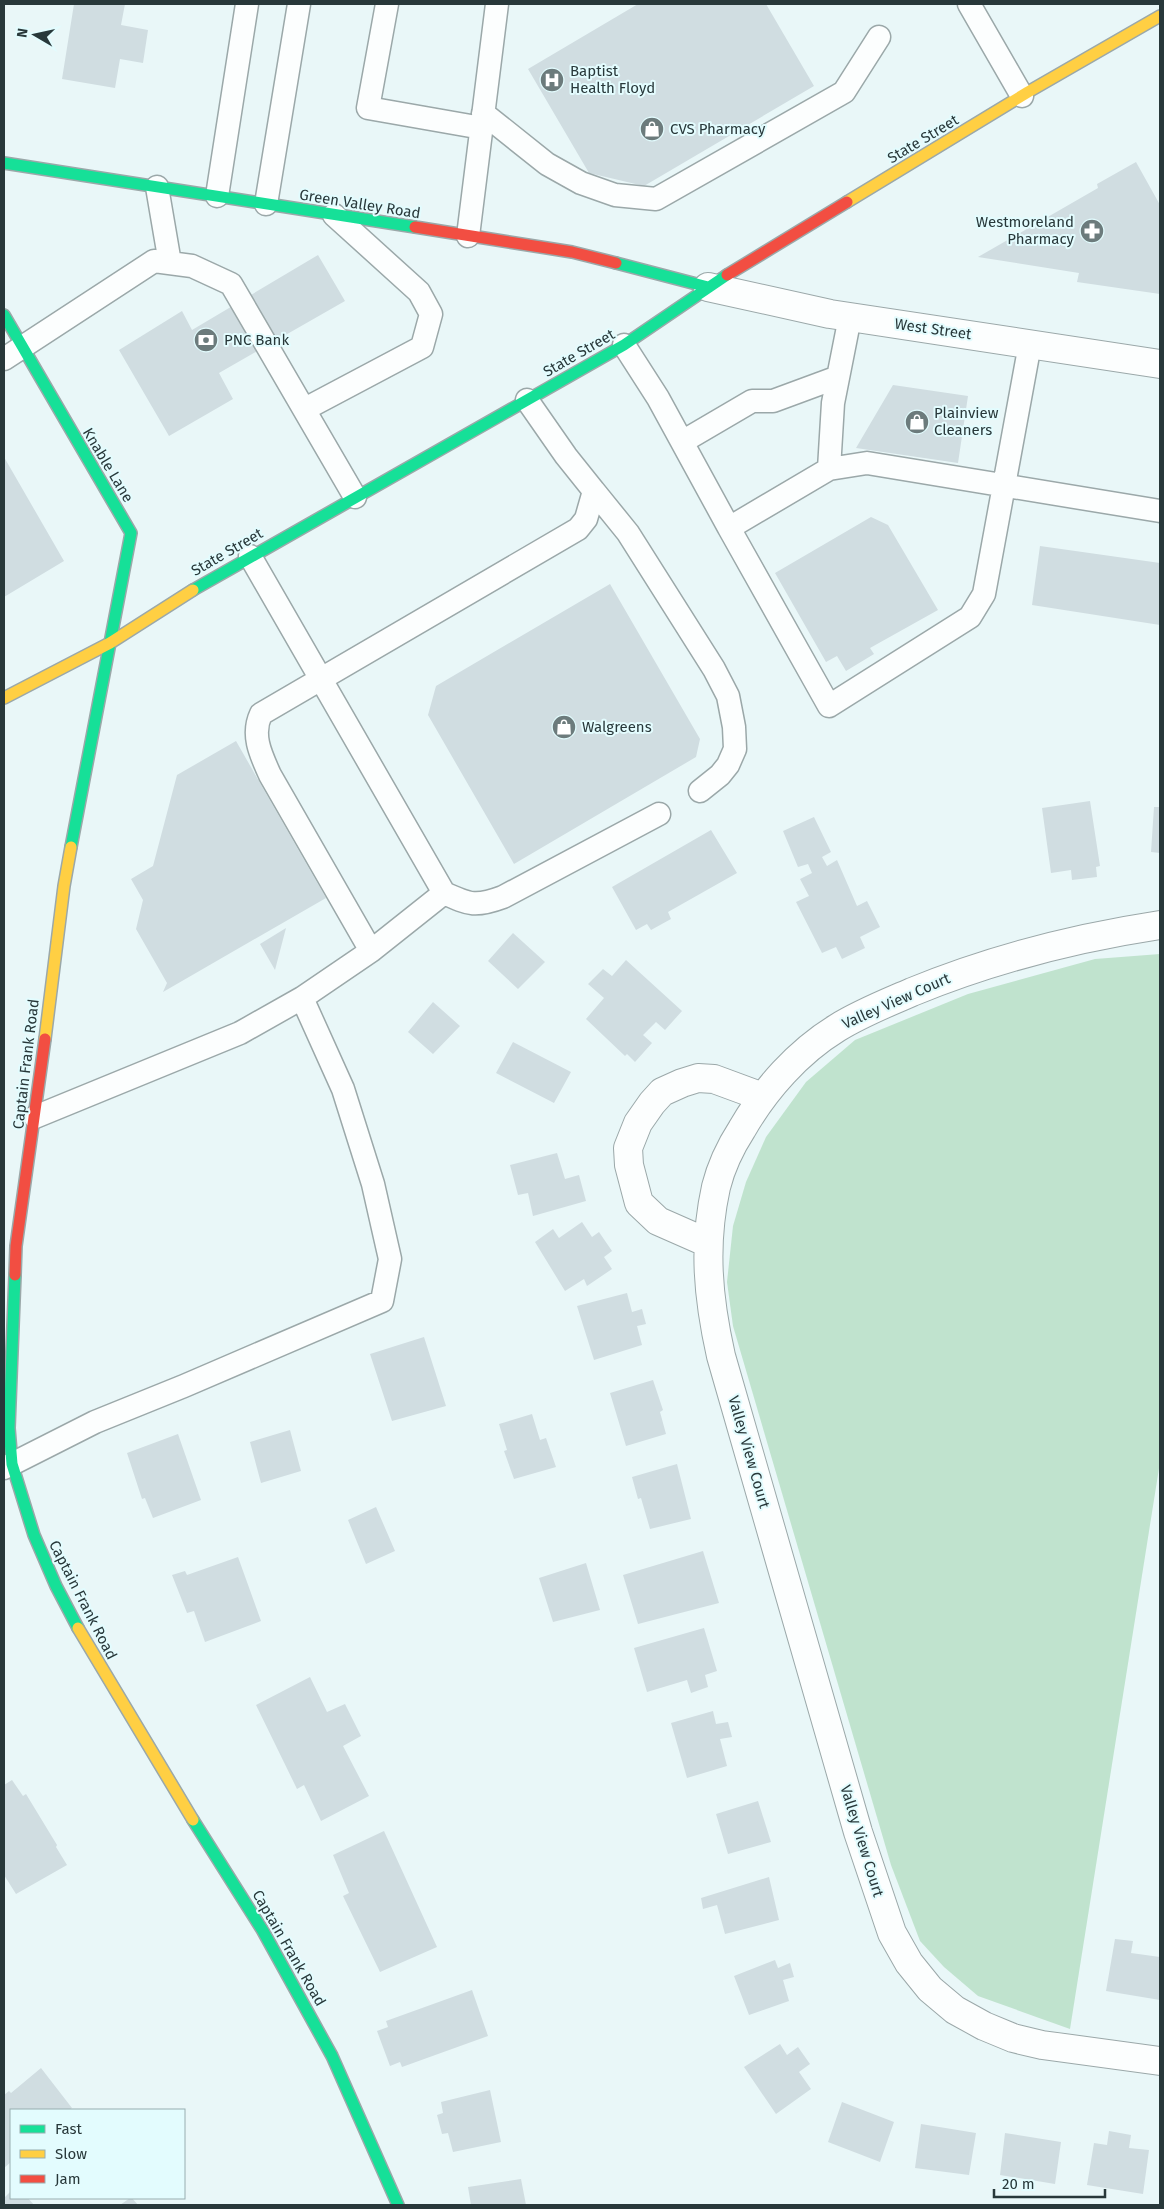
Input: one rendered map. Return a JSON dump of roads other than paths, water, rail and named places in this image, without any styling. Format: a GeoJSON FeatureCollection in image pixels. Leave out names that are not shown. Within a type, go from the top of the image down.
{"type":"FeatureCollection","features":[{"type":"Feature","properties":{"kind":"street","name":"State Street"},"geometry":{"type":"LineString","coordinates":[[4,698],[110,643],[200,585],[250,556],[624,345],[708,287],[1022,96],[1160,16]]}},
{"type":"Feature","properties":{"kind":"street","name":"Green Valley Road"},"geometry":{"type":"LineString","coordinates":[[4,163],[572,252],[708,287]]}},
{"type":"Feature","properties":{"kind":"street","name":"West Street"},"geometry":{"type":"LineString","coordinates":[[708,287],[850,317],[1160,364]]}},
{"type":"Feature","properties":{"kind":"street","name":"Knable Lane"},"geometry":{"type":"LineString","coordinates":[[4,314],[13,353],[131,533],[110,643]]}},
{"type":"Feature","properties":{"kind":"street","name":"Captain Frank Road"},"geometry":{"type":"LineString","coordinates":[[110,643],[64,886],[35,1116],[16,1246],[7,1358],[8,1466],[56,1586],[84,1638],[185,1808],[263,1931],[332,2056],[398,2205]]}},
{"type":"Feature","properties":{"kind":"street","name":"Valley View Court"},"geometry":{"type":"LineString","coordinates":[[1160,926],[1108,933],[1028,951],[950,976],[874,1008],[837,1028],[805,1052],[777,1079],[752,1111],[731,1146],[716,1185],[709,1227],[707,1270],[712,1313],[721,1356],[858,1832],[892,1933],[909,1963],[930,1989],[955,2010],[984,2026],[1012,2038],[1160,2061]]}},
{"type":"Feature","properties":{"kind":"street"},"geometry":{"type":"LineString","coordinates":[[708,1244],[658,1221],[639,1203],[629,1165],[628,1148],[638,1123],[652,1103],[662,1092],[682,1083],[698,1078],[714,1079],[763,1097]]}},
{"type":"Feature","properties":{"kind":"lane"},"geometry":{"type":"LineString","coordinates":[[217,196],[247,4]]}},
{"type":"Feature","properties":{"kind":"lane"},"geometry":{"type":"LineString","coordinates":[[266,204],[299,4]]}},
{"type":"Feature","properties":{"kind":"lane"},"geometry":{"type":"LineString","coordinates":[[387,4],[368,108],[483,120],[547,164],[581,183],[615,195],[656,199],[844,92],[879,37]]}},
{"type":"Feature","properties":{"kind":"lane"},"geometry":{"type":"LineString","coordinates":[[468,236],[498,4]]}},
{"type":"Feature","properties":{"kind":"lane"},"geometry":{"type":"LineString","coordinates":[[969,4],[1022,96]]}},
{"type":"Feature","properties":{"kind":"lane"},"geometry":{"type":"LineString","coordinates":[[157,187],[170,263]]}},
{"type":"Feature","properties":{"kind":"lane"},"geometry":{"type":"LineString","coordinates":[[305,409],[422,348],[432,314],[419,292],[334,215]]}},
{"type":"Feature","properties":{"kind":"lane"},"geometry":{"type":"LineString","coordinates":[[13,353],[154,261],[192,266],[231,284],[356,497]]}},
{"type":"Feature","properties":{"kind":"lane"},"geometry":{"type":"LineString","coordinates":[[829,469],[833,403],[850,317]]}},
{"type":"Feature","properties":{"kind":"lane"},"geometry":{"type":"LineString","coordinates":[[624,345],[658,398],[829,706],[970,617],[984,594],[1030,344]]}},
{"type":"Feature","properties":{"kind":"lane"},"geometry":{"type":"LineString","coordinates":[[682,442],[752,401],[774,401],[838,377]]}},
{"type":"Feature","properties":{"kind":"lane"},"geometry":{"type":"LineString","coordinates":[[527,400],[566,456],[628,533],[714,669],[728,696],[734,727],[735,749],[728,765],[720,775],[700,791]]}},
{"type":"Feature","properties":{"kind":"lane"},"geometry":{"type":"LineString","coordinates":[[729,528],[829,469],[867,463],[1160,511]]}},
{"type":"Feature","properties":{"kind":"lane"},"geometry":{"type":"LineString","coordinates":[[371,951],[270,775],[260,752],[256,734],[261,714],[578,529],[586,519],[594,491]]}},
{"type":"Feature","properties":{"kind":"lane"},"geometry":{"type":"LineString","coordinates":[[250,556],[444,893],[464,902],[482,905],[503,897],[659,814]]}},
{"type":"Feature","properties":{"kind":"lane"},"geometry":{"type":"LineString","coordinates":[[35,1116],[240,1033],[302,998],[371,951],[444,893]]}},
{"type":"Feature","properties":{"kind":"lane"},"geometry":{"type":"LineString","coordinates":[[8,1466],[95,1422],[184,1386],[382,1300],[390,1259],[373,1184],[343,1089],[302,998]]}},
{"type":"Feature","properties":{"kind":"place","name":"Baptist Health Floyd"},"geometry":{"type":"Point","coordinates":[552,80]}},
{"type":"Feature","properties":{"kind":"place","name":"CVS Pharmacy"},"geometry":{"type":"Point","coordinates":[652,129]}},
{"type":"Feature","properties":{"kind":"place","name":"Westmoreland Pharmacy"},"geometry":{"type":"Point","coordinates":[1092,231]}},
{"type":"Feature","properties":{"kind":"place","name":"PNC Bank"},"geometry":{"type":"Point","coordinates":[206,340]}},
{"type":"Feature","properties":{"kind":"place","name":"Plainview Cleaners"},"geometry":{"type":"Point","coordinates":[917,422]}},
{"type":"Feature","properties":{"kind":"place","name":"Walgreens"},"geometry":{"type":"Point","coordinates":[564,727]}}]}
